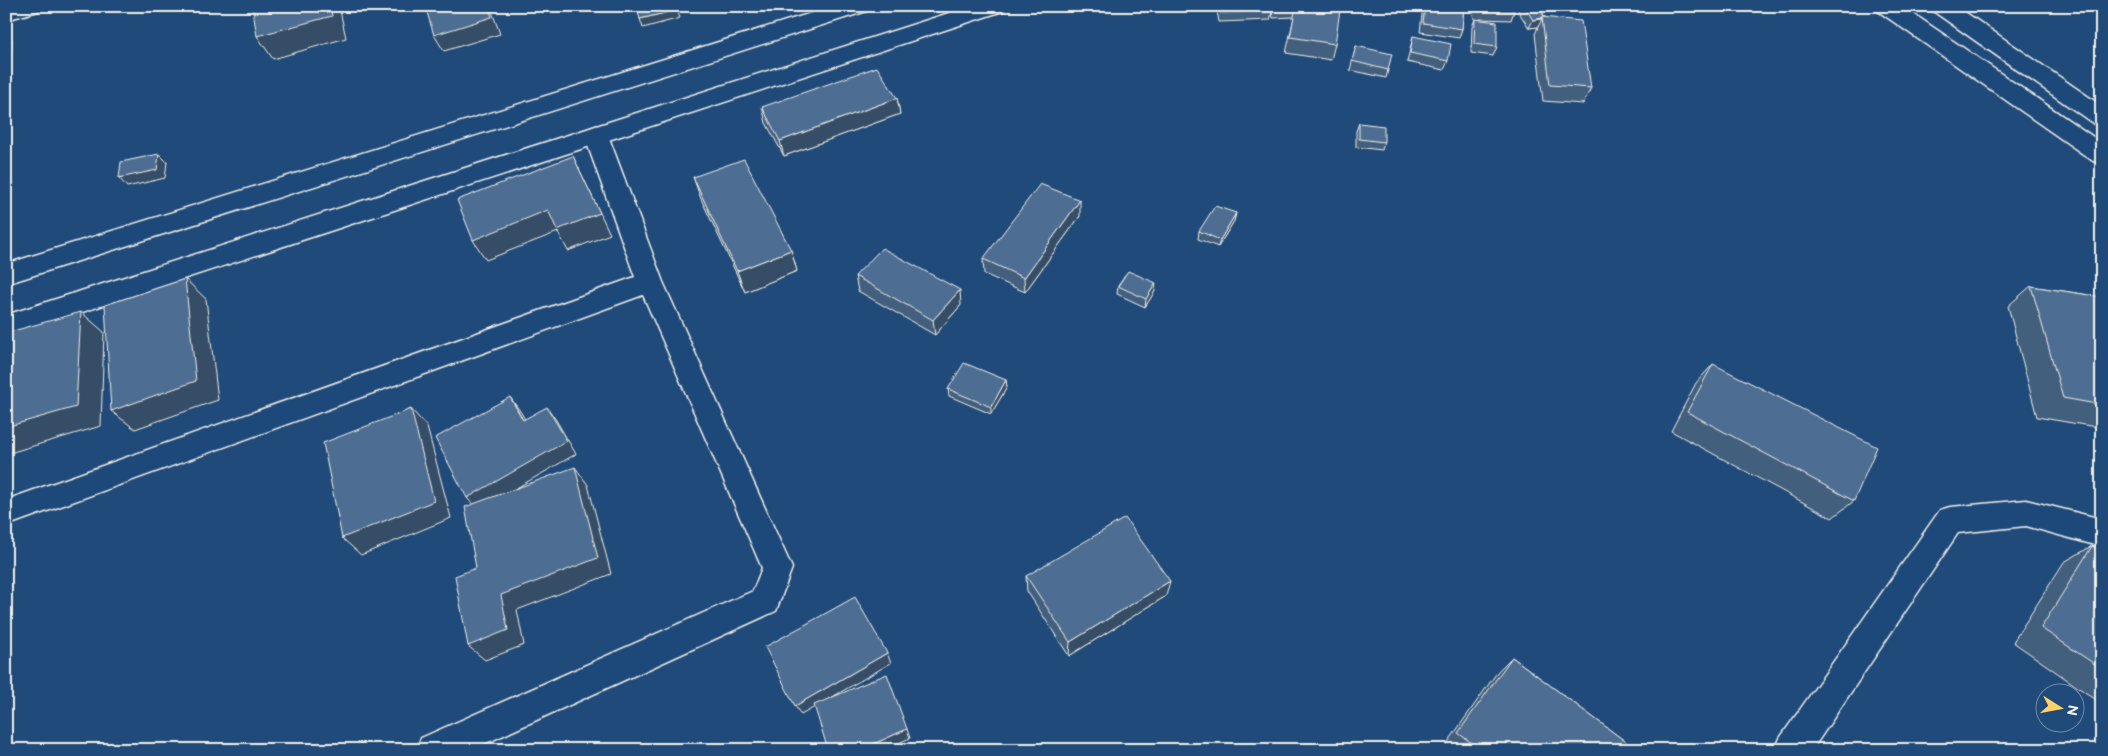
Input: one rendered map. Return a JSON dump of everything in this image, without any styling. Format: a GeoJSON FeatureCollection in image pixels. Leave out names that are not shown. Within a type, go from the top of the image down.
{"type":"FeatureCollection","features":[{"type":"Feature","properties":{"kind":"street"},"geometry":{"type":"LineString","coordinates":[[6,13],[30,6]]}},
{"type":"Feature","properties":{"kind":"street"},"geometry":{"type":"LineString","coordinates":[[6,274],[859,6]]}},
{"type":"Feature","properties":{"kind":"street"},"geometry":{"type":"LineString","coordinates":[[6,326],[995,6]]}},
{"type":"Feature","properties":{"kind":"street"},"geometry":{"type":"LineString","coordinates":[[1886,6],[2102,155]]}},
{"type":"Feature","properties":{"kind":"street"},"geometry":{"type":"LineString","coordinates":[[1941,6],[2102,118]]}},
{"type":"Feature","properties":{"kind":"street"},"geometry":{"type":"LineString","coordinates":[[433,750],[765,601],[777,568],[650,282],[596,135]]}},
{"type":"Feature","properties":{"kind":"street"},"geometry":{"type":"LineString","coordinates":[[6,513],[650,282]]}},
{"type":"Feature","properties":{"kind":"street"},"geometry":{"type":"LineString","coordinates":[[1792,750],[1950,520],[2026,514],[2102,533]]}},
{"type":"Feature","properties":{"kind":"building"},"geometry":{"type":"Polygon","coordinates":[[[252,6],[330,6],[332,16],[257,36],[252,6]]]}},
{"type":"Feature","properties":{"kind":"building"},"geometry":{"type":"Polygon","coordinates":[[[425,6],[488,6],[492,17],[434,35],[425,6]]]}},
{"type":"Feature","properties":{"kind":"building"},"geometry":{"type":"Polygon","coordinates":[[[636,6],[675,6],[677,10],[640,19],[636,6]]]}},
{"type":"Feature","properties":{"kind":"building"},"geometry":{"type":"Polygon","coordinates":[[[1219,6],[1271,6],[1272,12],[1220,13],[1219,6]]]}},
{"type":"Feature","properties":{"kind":"building"},"geometry":{"type":"Polygon","coordinates":[[[1274,6],[1296,6],[1296,9],[1274,9],[1274,6]]]}},
{"type":"Feature","properties":{"kind":"building"},"geometry":{"type":"Polygon","coordinates":[[[1296,6],[1314,6],[1340,10],[1335,44],[1290,37],[1296,6]]]}},
{"type":"Feature","properties":{"kind":"building"},"geometry":{"type":"Polygon","coordinates":[[[1425,6],[1464,6],[1462,29],[1423,23],[1425,6]]]}},
{"type":"Feature","properties":{"kind":"building"},"geometry":{"type":"Polygon","coordinates":[[[1476,6],[1513,6],[1514,11],[1477,10],[1476,6]]]}},
{"type":"Feature","properties":{"kind":"building"},"geometry":{"type":"Polygon","coordinates":[[[1524,6],[1538,6],[1545,18],[1533,20],[1524,6]]]}},
{"type":"Feature","properties":{"kind":"building"},"geometry":{"type":"Polygon","coordinates":[[[1542,17],[1581,21],[1591,88],[1550,85],[1542,17]]]}},
{"type":"Feature","properties":{"kind":"building"},"geometry":{"type":"Polygon","coordinates":[[[1475,19],[1497,22],[1497,47],[1474,44],[1475,19]]]}},
{"type":"Feature","properties":{"kind":"building"},"geometry":{"type":"Polygon","coordinates":[[[1413,36],[1451,44],[1448,61],[1410,53],[1413,36]]]}},
{"type":"Feature","properties":{"kind":"building"},"geometry":{"type":"Polygon","coordinates":[[[1356,46],[1392,54],[1388,70],[1352,61],[1356,46]]]}},
{"type":"Feature","properties":{"kind":"building"},"geometry":{"type":"Polygon","coordinates":[[[877,67],[897,98],[780,141],[762,107],[877,67]]]}},
{"type":"Feature","properties":{"kind":"building"},"geometry":{"type":"Polygon","coordinates":[[[1359,123],[1384,126],[1384,142],[1359,139],[1359,123]]]}},
{"type":"Feature","properties":{"kind":"building"},"geometry":{"type":"Polygon","coordinates":[[[159,154],[157,170],[119,178],[121,162],[159,154]]]}},
{"type":"Feature","properties":{"kind":"building"},"geometry":{"type":"Polygon","coordinates":[[[573,156],[600,213],[557,230],[548,210],[473,240],[457,200],[573,156]]]}},
{"type":"Feature","properties":{"kind":"building"},"geometry":{"type":"Polygon","coordinates":[[[744,159],[791,250],[737,271],[693,177],[744,159]]]}},
{"type":"Feature","properties":{"kind":"building"},"geometry":{"type":"Polygon","coordinates":[[[1040,184],[1080,200],[1024,278],[983,259],[1040,184]]]}},
{"type":"Feature","properties":{"kind":"building"},"geometry":{"type":"Polygon","coordinates":[[[1215,206],[1236,213],[1220,240],[1199,231],[1215,206]]]}},
{"type":"Feature","properties":{"kind":"building"},"geometry":{"type":"Polygon","coordinates":[[[882,248],[960,290],[933,320],[855,276],[882,248]]]}},
{"type":"Feature","properties":{"kind":"building"},"geometry":{"type":"Polygon","coordinates":[[[1128,271],[1156,283],[1146,299],[1118,286],[1128,271]]]}},
{"type":"Feature","properties":{"kind":"building"},"geometry":{"type":"Polygon","coordinates":[[[185,279],[196,381],[111,411],[105,305],[185,279]]]}},
{"type":"Feature","properties":{"kind":"building"},"geometry":{"type":"Polygon","coordinates":[[[2031,286],[2102,297],[2102,405],[2063,398],[2031,286]]]}},
{"type":"Feature","properties":{"kind":"building"},"geometry":{"type":"Polygon","coordinates":[[[81,312],[76,407],[6,427],[6,333],[81,312]]]}},
{"type":"Feature","properties":{"kind":"building"},"geometry":{"type":"Polygon","coordinates":[[[964,363],[1006,380],[991,407],[948,389],[964,363]]]}},
{"type":"Feature","properties":{"kind":"building"},"geometry":{"type":"Polygon","coordinates":[[[1713,364],[1877,447],[1854,501],[1687,412],[1713,364]]]}},
{"type":"Feature","properties":{"kind":"building"},"geometry":{"type":"Polygon","coordinates":[[[510,397],[523,420],[547,407],[567,441],[467,498],[435,438],[510,397]]]}},
{"type":"Feature","properties":{"kind":"building"},"geometry":{"type":"Polygon","coordinates":[[[411,409],[434,501],[342,538],[323,443],[411,409]]]}},
{"type":"Feature","properties":{"kind":"building"},"geometry":{"type":"Polygon","coordinates":[[[575,467],[598,558],[501,595],[508,630],[468,646],[455,576],[476,568],[465,507],[575,467]]]}},
{"type":"Feature","properties":{"kind":"building"},"geometry":{"type":"Polygon","coordinates":[[[1125,518],[1170,581],[1070,642],[1026,576],[1125,518]]]}},
{"type":"Feature","properties":{"kind":"building"},"geometry":{"type":"Polygon","coordinates":[[[2092,546],[2102,552],[2102,669],[2041,628],[2092,546]]]}},
{"type":"Feature","properties":{"kind":"building"},"geometry":{"type":"Polygon","coordinates":[[[855,597],[887,653],[795,706],[765,647],[855,597]]]}},
{"type":"Feature","properties":{"kind":"building"},"geometry":{"type":"Polygon","coordinates":[[[1512,657],[1637,750],[1481,750],[1458,733],[1512,657]]]}},
{"type":"Feature","properties":{"kind":"building"},"geometry":{"type":"Polygon","coordinates":[[[887,674],[907,729],[860,750],[828,750],[814,705],[887,674]]]}}]}
